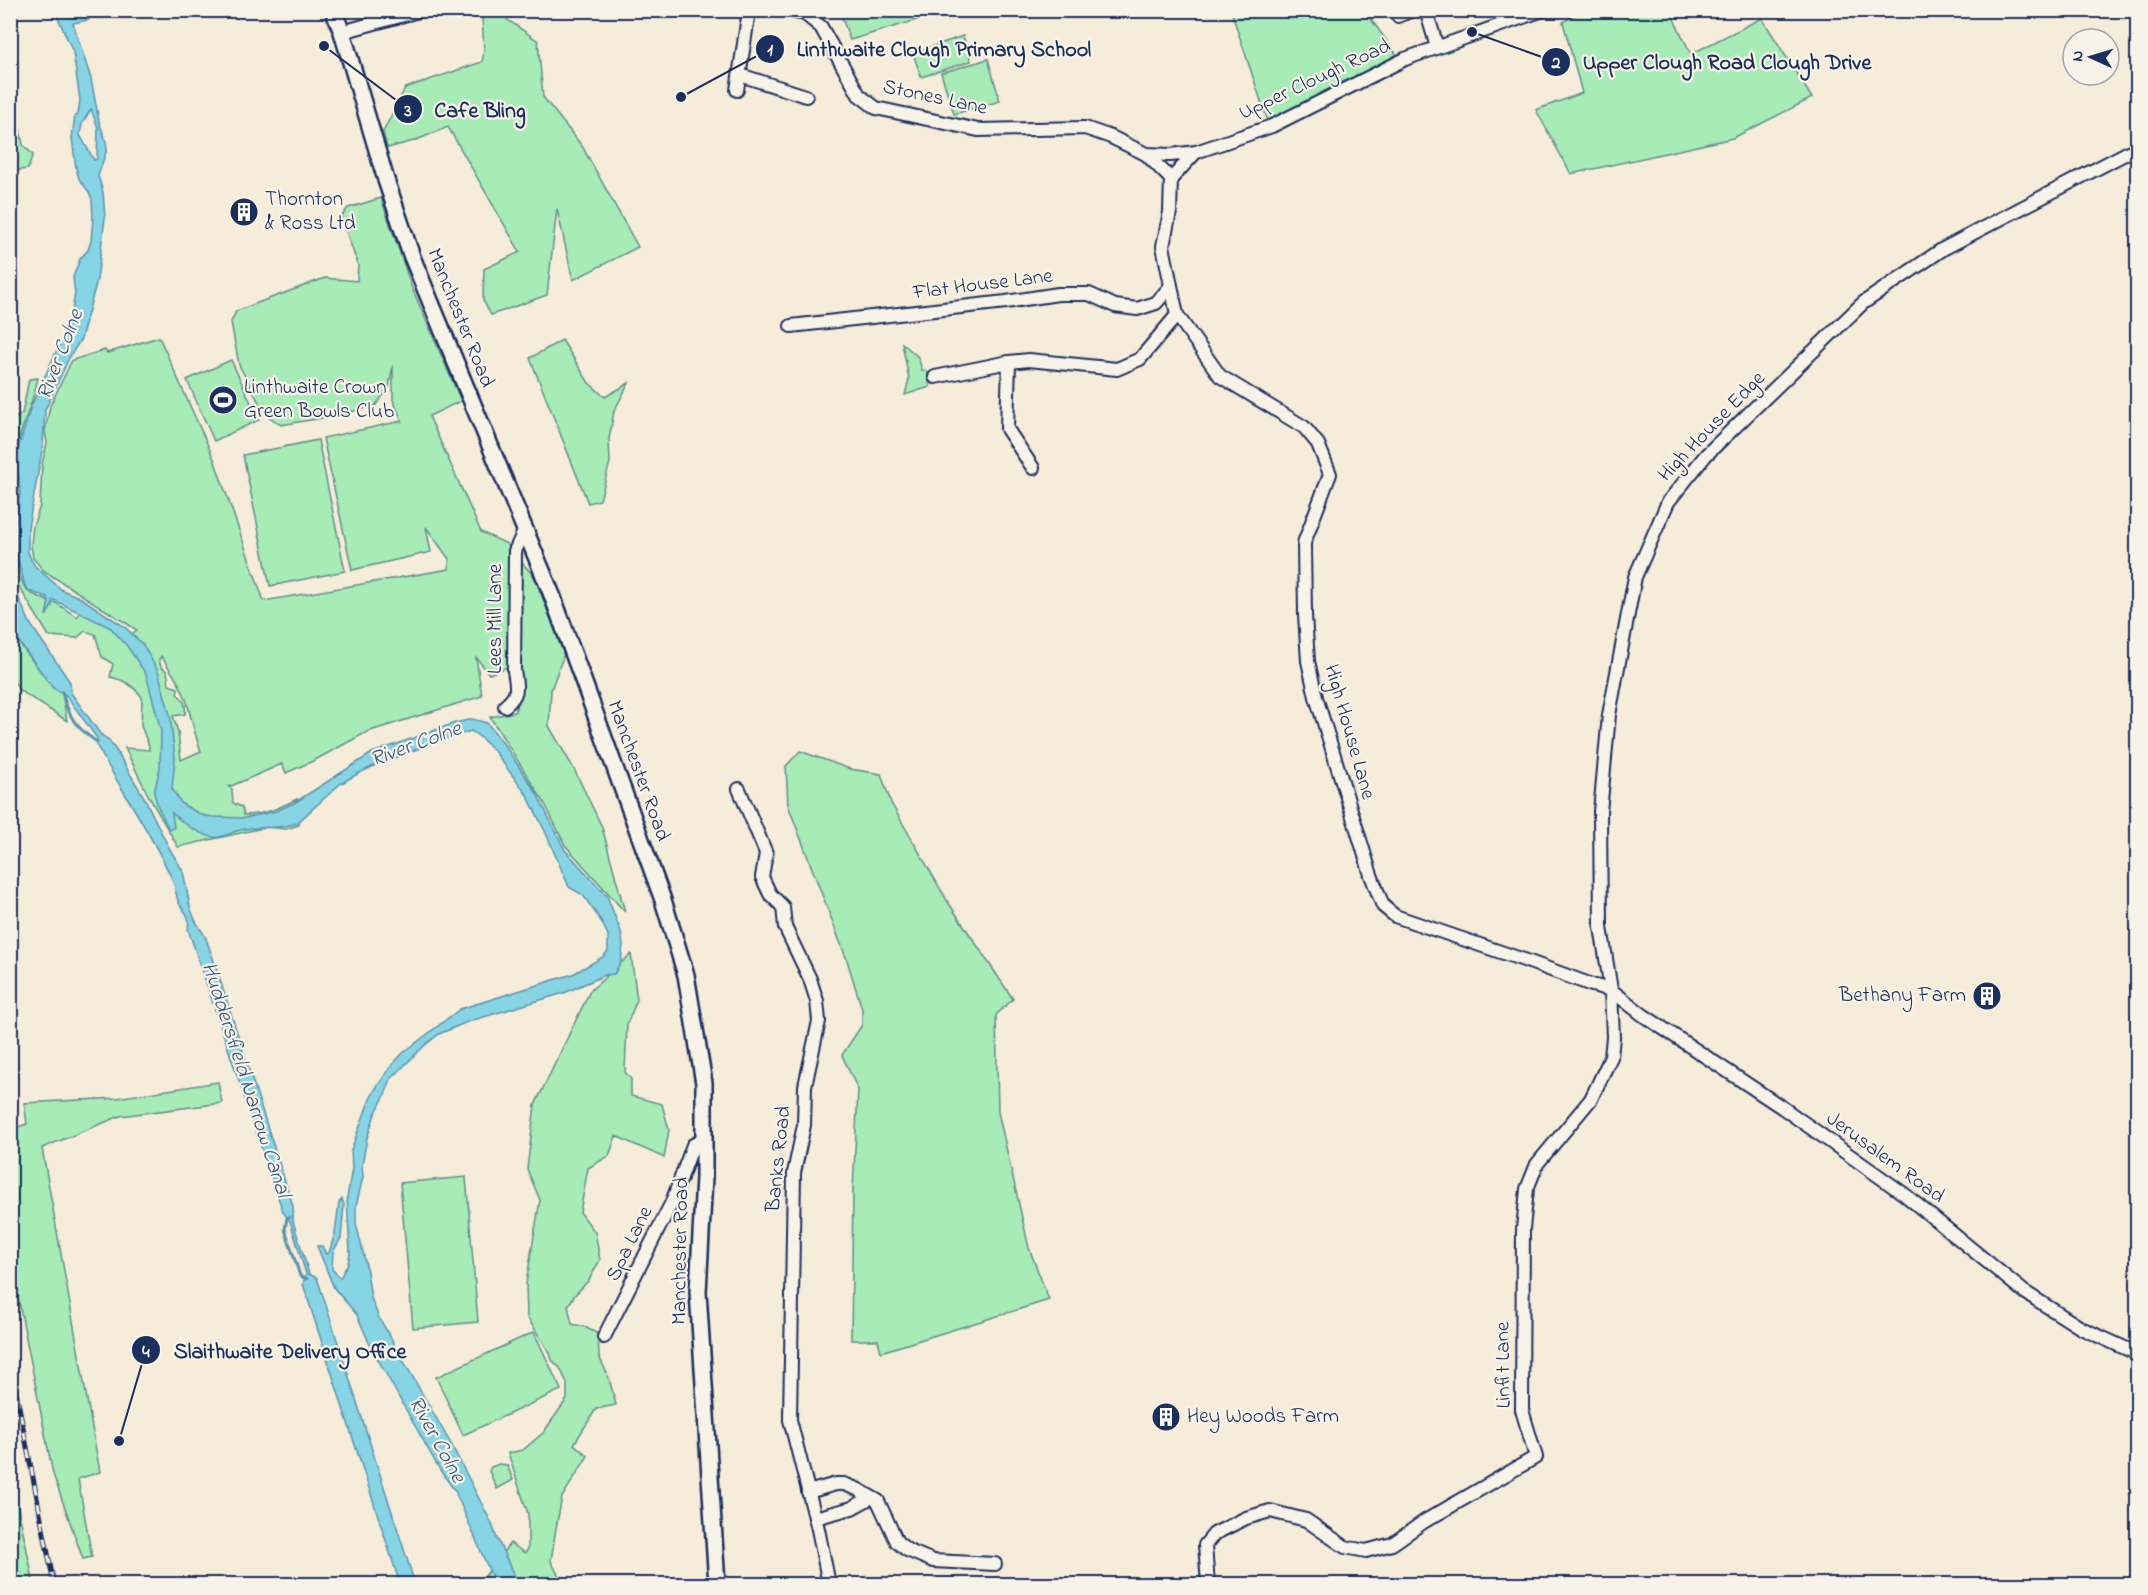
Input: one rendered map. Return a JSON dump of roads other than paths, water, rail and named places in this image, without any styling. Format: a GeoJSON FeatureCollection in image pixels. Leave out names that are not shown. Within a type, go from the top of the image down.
{"type":"FeatureCollection","features":[{"type":"Feature","properties":{"kind":"main road","name":"Manchester Road"},"geometry":{"type":"LineString","coordinates":[[333,10],[342,32],[386,180],[412,257],[552,595],[663,900],[686,975],[704,1083],[705,1139],[698,1292],[717,1584]]}},
{"type":"Feature","properties":{"kind":"street"},"geometry":{"type":"LineString","coordinates":[[342,32],[422,10]]}},
{"type":"Feature","properties":{"kind":"street"},"geometry":{"type":"LineString","coordinates":[[737,90],[749,10]]}},
{"type":"Feature","properties":{"kind":"street"},"geometry":{"type":"LineString","coordinates":[[785,10],[806,12]]}},
{"type":"Feature","properties":{"kind":"street"},"geometry":{"type":"LineString","coordinates":[[1398,16],[1422,11],[1437,47]]}},
{"type":"Feature","properties":{"kind":"street","name":"Stones Lane"},"geometry":{"type":"LineString","coordinates":[[806,12],[820,27],[859,95],[876,108],[978,130],[1084,128],[1111,137],[1146,154],[1171,155]]}},
{"type":"Feature","properties":{"kind":"street","name":"Upper Clough Road"},"geometry":{"type":"LineString","coordinates":[[1171,155],[1196,152],[1272,126],[1391,65],[1537,12]]}},
{"type":"Feature","properties":{"kind":"street"},"geometry":{"type":"LineString","coordinates":[[740,75],[806,96]]}},
{"type":"Feature","properties":{"kind":"street","name":"High House Edge"},"geometry":{"type":"LineString","coordinates":[[1611,990],[1601,927],[1600,823],[1609,715],[1635,577],[1668,502],[1706,455],[1863,303],[1943,249],[2138,147]]}},
{"type":"Feature","properties":{"kind":"street"},"geometry":{"type":"LineString","coordinates":[[1146,154],[1171,179],[1196,152]]}},
{"type":"Feature","properties":{"kind":"street","name":"High House Lane"},"geometry":{"type":"LineString","coordinates":[[1171,179],[1170,212],[1163,246],[1177,315],[1220,376],[1304,427],[1318,444],[1330,474],[1304,543],[1308,661],[1316,697],[1371,875],[1383,906],[1395,916],[1611,990]]}},
{"type":"Feature","properties":{"kind":"street","name":"Flat House Lane"},"geometry":{"type":"LineString","coordinates":[[791,326],[1058,294],[1089,294],[1115,306],[1137,309],[1156,303],[1170,287]]}},
{"type":"Feature","properties":{"kind":"street"},"geometry":{"type":"LineString","coordinates":[[935,377],[1029,360],[1118,369],[1140,358],[1177,315]]}},
{"type":"Feature","properties":{"kind":"street"},"geometry":{"type":"LineString","coordinates":[[1009,362],[1008,429],[1033,468]]}},
{"type":"Feature","properties":{"kind":"street","name":"Lees Mill Lane"},"geometry":{"type":"LineString","coordinates":[[505,706],[514,698],[517,687],[514,671],[515,550],[525,530]]}},
{"type":"Feature","properties":{"kind":"street","name":"Banks Road"},"geometry":{"type":"LineString","coordinates":[[740,789],[766,853],[762,877],[770,894],[783,907],[785,927],[810,979],[817,1001],[819,1021],[805,1086],[804,1125],[794,1173],[790,1420],[829,1584]]}},
{"type":"Feature","properties":{"kind":"street","name":"Jerusalem Road"},"geometry":{"type":"LineString","coordinates":[[1611,990],[1643,1015],[1783,1108],[1904,1194],[2023,1291],[2081,1328],[2138,1354]]}},
{"type":"Feature","properties":{"kind":"street","name":"Linfit Lane"},"geometry":{"type":"LineString","coordinates":[[1208,1584],[1205,1545],[1214,1534],[1246,1518],[1270,1511],[1306,1520],[1345,1547],[1366,1551],[1392,1544],[1425,1521],[1536,1457],[1522,1410],[1523,1229],[1527,1189],[1537,1164],[1592,1099],[1611,1057],[1613,1037],[1611,990]]}},
{"type":"Feature","properties":{"kind":"street","name":"Spa Lane"},"geometry":{"type":"LineString","coordinates":[[604,1337],[672,1202],[693,1145],[705,1139]]}},
{"type":"Feature","properties":{"kind":"street"},"geometry":{"type":"LineString","coordinates":[[808,1492],[836,1484],[844,1484],[857,1489],[878,1501],[897,1542],[907,1550],[933,1561],[995,1564]]}},
{"type":"Feature","properties":{"kind":"street"},"geometry":{"type":"LineString","coordinates":[[815,1518],[852,1508],[870,1498]]}},
{"type":"Feature","properties":{"kind":"water","name":"River Colne"},"geometry":{"type":"Polygon","coordinates":[[[55,11],[68,11],[71,17],[89,17],[89,20],[73,23],[91,79],[99,121],[106,142],[107,149],[98,176],[103,192],[105,218],[97,280],[81,339],[70,356],[45,410],[43,445],[28,528],[28,552],[35,566],[62,590],[81,598],[125,627],[143,645],[158,671],[170,715],[175,758],[172,789],[182,804],[201,815],[245,818],[276,811],[294,803],[372,753],[455,723],[472,719],[487,723],[536,792],[565,850],[607,896],[621,932],[623,945],[621,962],[614,974],[605,975],[564,993],[467,1022],[439,1034],[424,1046],[391,1079],[375,1114],[367,1138],[362,1165],[363,1177],[356,1206],[356,1223],[371,1298],[379,1318],[394,1343],[394,1348],[451,1444],[492,1524],[518,1584],[495,1584],[455,1491],[440,1470],[406,1410],[371,1347],[357,1315],[334,1288],[317,1246],[322,1246],[326,1254],[329,1253],[335,1233],[339,1203],[342,1199],[344,1204],[341,1238],[333,1252],[332,1269],[340,1278],[348,1263],[350,1253],[347,1198],[352,1168],[351,1150],[374,1091],[403,1053],[460,1009],[573,974],[603,957],[608,951],[608,935],[583,895],[569,887],[527,795],[495,752],[471,731],[436,742],[359,773],[340,784],[297,823],[240,830],[216,837],[196,831],[172,813],[174,828],[169,829],[154,793],[160,767],[161,731],[146,674],[127,646],[111,628],[54,600],[46,616],[49,601],[47,597],[29,591],[25,586],[18,559],[15,528],[20,493],[17,453],[31,406],[70,322],[75,294],[73,277],[91,241],[92,199],[79,179],[72,138],[80,100],[73,52],[55,11]],[[91,109],[82,124],[80,135],[94,160],[97,159],[98,128],[91,109]]]}},
{"type":"Feature","properties":{"kind":"water","name":"Huddersfield Narrow Canal"},"geometry":{"type":"Polygon","coordinates":[[[10,580],[31,625],[70,682],[71,693],[101,735],[109,740],[117,752],[183,871],[190,907],[213,958],[293,1206],[293,1221],[309,1274],[317,1278],[415,1584],[400,1584],[303,1284],[306,1274],[290,1221],[283,1212],[188,929],[187,916],[178,901],[172,879],[155,845],[97,746],[97,738],[66,695],[53,688],[11,631],[10,580]]]}},
{"type":"Feature","properties":{"kind":"waterway"},"geometry":{"type":"LineString","coordinates":[[62,692],[74,721],[97,742]]}},
{"type":"Feature","properties":{"kind":"waterway"},"geometry":{"type":"LineString","coordinates":[[289,1217],[285,1229],[300,1276],[307,1279]]}},
{"type":"Feature","properties":{"kind":"railway"},"geometry":{"type":"LineString","coordinates":[[10,1361],[54,1584]]}},
{"type":"Feature","properties":{"kind":"place","name":"Upper Clough Road Clough Drive"},"geometry":{"type":"Point","coordinates":[1472,32]}},
{"type":"Feature","properties":{"kind":"place","name":"Cafe Bling"},"geometry":{"type":"Point","coordinates":[324,46]}},
{"type":"Feature","properties":{"kind":"place","name":"Linthwaite Clough Primary School"},"geometry":{"type":"Point","coordinates":[681,97]}},
{"type":"Feature","properties":{"kind":"place","name":"Thornton & Ross Ltd"},"geometry":{"type":"Point","coordinates":[244,212]}},
{"type":"Feature","properties":{"kind":"place","name":"Linthwaite Crown Green Bowls Club"},"geometry":{"type":"Point","coordinates":[223,400]}},
{"type":"Feature","properties":{"kind":"place","name":"Bethany Farm"},"geometry":{"type":"Point","coordinates":[1987,996]}},
{"type":"Feature","properties":{"kind":"place","name":"Hey Woods Farm"},"geometry":{"type":"Point","coordinates":[1166,1417]}},
{"type":"Feature","properties":{"kind":"place","name":"Slaithwaite Delivery Office"},"geometry":{"type":"Point","coordinates":[119,1441]}}]}
